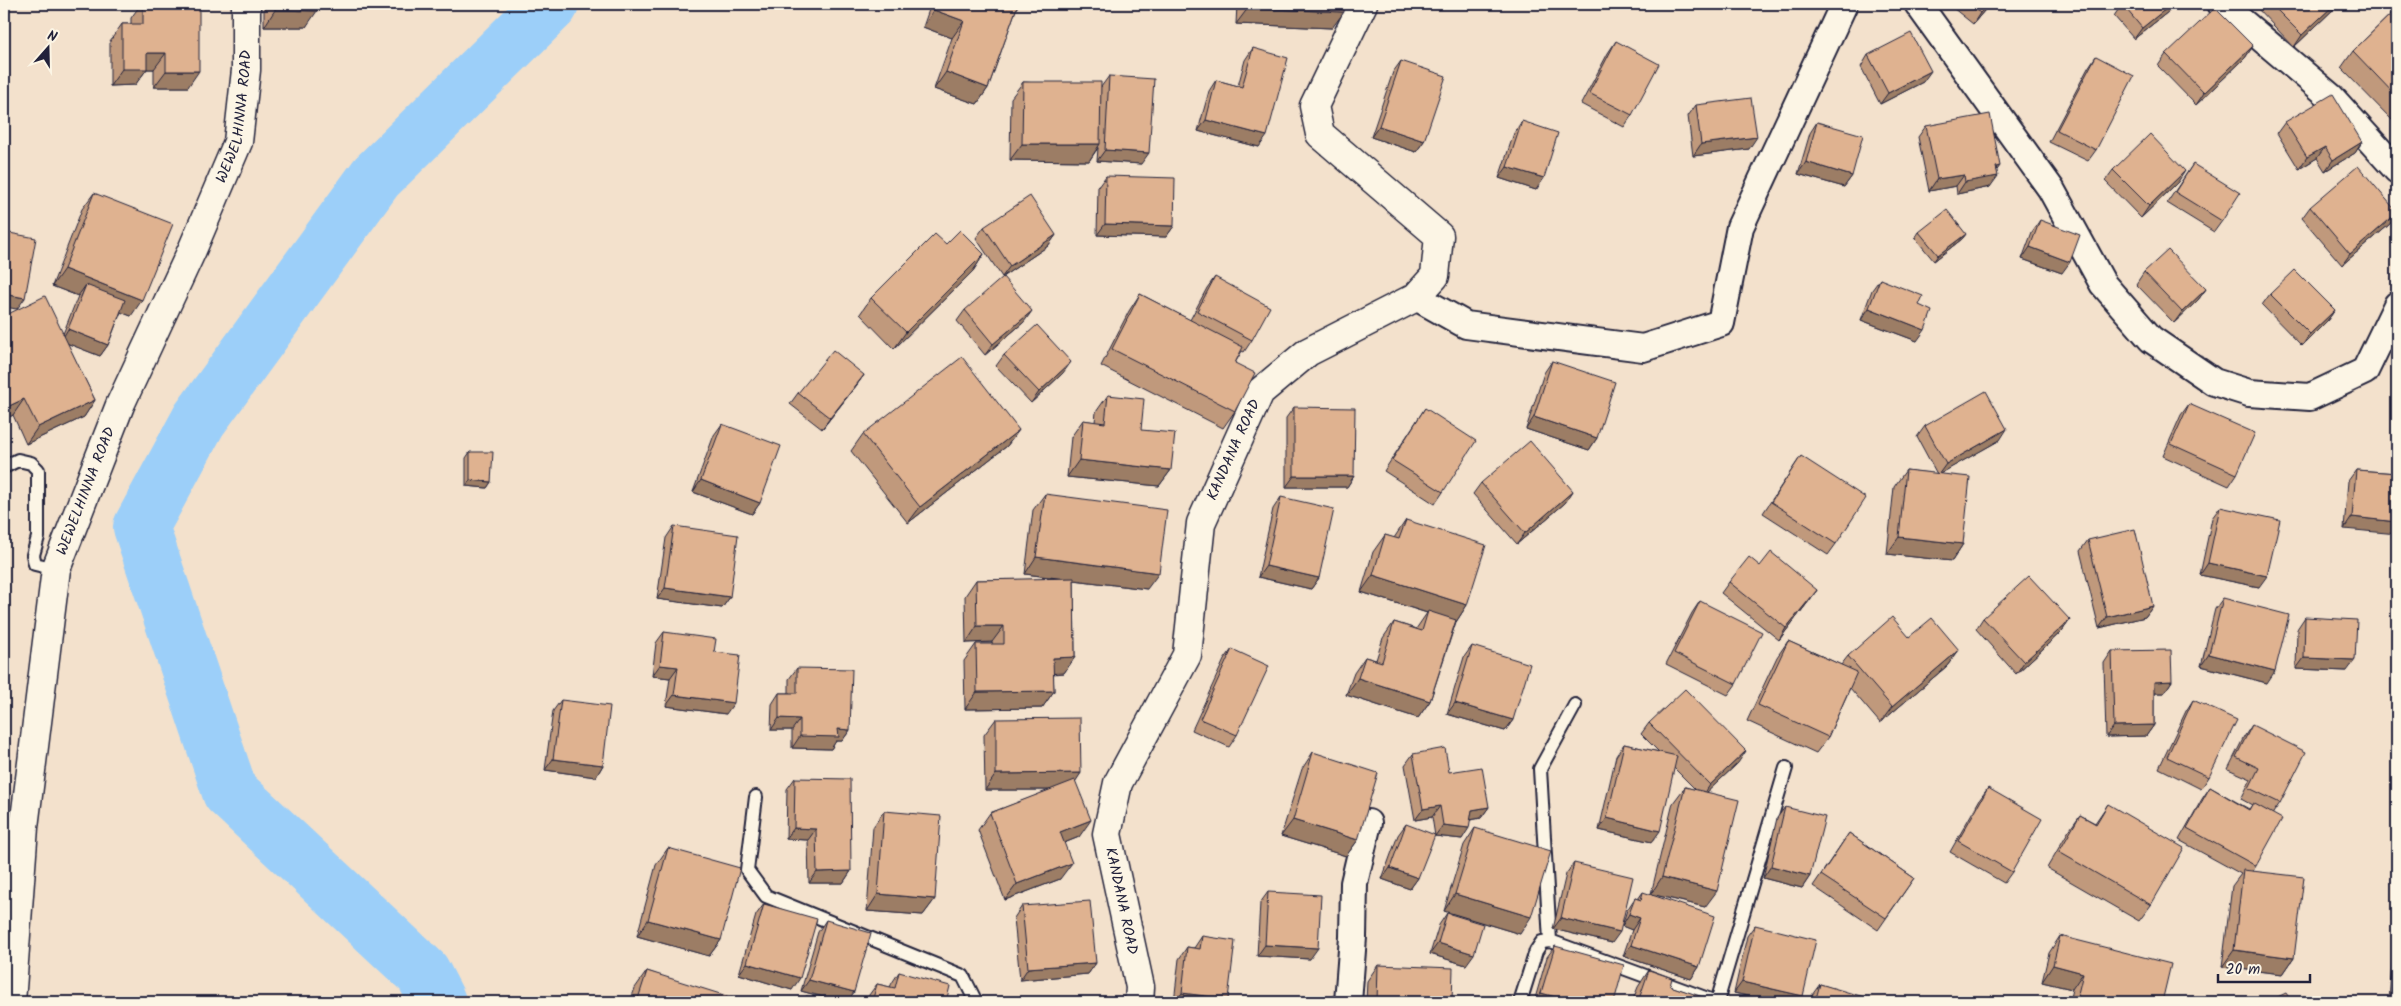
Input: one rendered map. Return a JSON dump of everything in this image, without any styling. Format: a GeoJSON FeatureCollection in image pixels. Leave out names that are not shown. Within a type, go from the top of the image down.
{"type":"FeatureCollection","features":[{"type":"Feature","properties":{"kind":"street","name":"WEWELHINNA ROAD"},"geometry":{"type":"LineString","coordinates":[[11,1002],[24,827],[56,569],[120,405],[192,250],[238,142],[246,70],[246,4]]}},
{"type":"Feature","properties":{"kind":"street","name":"KANDANA ROAD"},"geometry":{"type":"LineString","coordinates":[[1139,1002],[1140,987],[1107,834],[1118,783],[1187,655],[1200,523],[1260,392],[1308,352],[1416,297],[1435,276],[1439,236],[1320,134],[1314,106],[1363,4]]}},
{"type":"Feature","properties":{"kind":"street"},"geometry":{"type":"LineString","coordinates":[[1416,297],[1466,325],[1643,348],[1721,323],[1740,227],[1844,4]]}},
{"type":"Feature","properties":{"kind":"street"},"geometry":{"type":"LineString","coordinates":[[1918,4],[2051,189],[2103,284],[2151,339],[2214,382],[2250,393],[2310,397],[2365,371],[2397,306]]}},
{"type":"Feature","properties":{"kind":"street"},"geometry":{"type":"LineString","coordinates":[[2221,4],[2332,97],[2397,170]]}},
{"type":"Feature","properties":{"kind":"street"},"geometry":{"type":"LineString","coordinates":[[1348,1002],[1353,937],[1354,883],[1368,823]]}},
{"type":"Feature","properties":{"kind":"lane"},"geometry":{"type":"LineString","coordinates":[[4,467],[18,460],[31,463],[38,470],[38,537],[32,556],[35,564],[56,569]]}},
{"type":"Feature","properties":{"kind":"lane"},"geometry":{"type":"LineString","coordinates":[[1550,941],[1540,769],[1575,705]]}},
{"type":"Feature","properties":{"kind":"lane"},"geometry":{"type":"LineString","coordinates":[[1520,1002],[1536,951],[1542,942],[1550,941],[1717,1002],[1786,768]]}},
{"type":"Feature","properties":{"kind":"lane"},"geometry":{"type":"LineString","coordinates":[[756,798],[747,870],[766,896],[963,976],[976,1002]]}},
{"type":"Feature","properties":{"kind":"building"},"geometry":{"type":"Polygon","coordinates":[[[143,4],[199,4],[199,71],[166,71],[166,53],[147,53],[147,69],[122,69],[122,24],[143,24],[143,4]]]}},
{"type":"Feature","properties":{"kind":"building"},"geometry":{"type":"Polygon","coordinates":[[[275,4],[317,4],[317,11],[275,10],[275,4]]]}},
{"type":"Feature","properties":{"kind":"building"},"geometry":{"type":"Polygon","coordinates":[[[936,4],[1018,4],[988,88],[946,72],[964,21],[934,10],[936,4]]]}},
{"type":"Feature","properties":{"kind":"building"},"geometry":{"type":"Polygon","coordinates":[[[1248,4],[1344,4],[1344,12],[1248,8],[1248,4]]]}},
{"type":"Feature","properties":{"kind":"building"},"geometry":{"type":"Polygon","coordinates":[[[1970,4],[1988,4],[1980,13],[1970,4]]]}},
{"type":"Feature","properties":{"kind":"building"},"geometry":{"type":"Polygon","coordinates":[[[2122,4],[2172,4],[2142,28],[2122,4]]]}},
{"type":"Feature","properties":{"kind":"building"},"geometry":{"type":"Polygon","coordinates":[[[2271,4],[2335,4],[2302,35],[2271,4]]]}},
{"type":"Feature","properties":{"kind":"building"},"geometry":{"type":"Polygon","coordinates":[[[2215,8],[2253,46],[2204,93],[2166,54],[2215,8]]]}},
{"type":"Feature","properties":{"kind":"building"},"geometry":{"type":"Polygon","coordinates":[[[2397,8],[2397,97],[2353,51],[2397,8]]]}},
{"type":"Feature","properties":{"kind":"building"},"geometry":{"type":"Polygon","coordinates":[[[1911,33],[1931,71],[1888,93],[1868,55],[1911,33]]]}},
{"type":"Feature","properties":{"kind":"building"},"geometry":{"type":"Polygon","coordinates":[[[1616,41],[1659,64],[1632,115],[1589,93],[1616,41]]]}},
{"type":"Feature","properties":{"kind":"building"},"geometry":{"type":"Polygon","coordinates":[[[1253,48],[1288,58],[1267,136],[1206,120],[1216,80],[1242,87],[1253,48]]]}},
{"type":"Feature","properties":{"kind":"building"},"geometry":{"type":"Polygon","coordinates":[[[2096,56],[2134,76],[2096,150],[2057,130],[2096,56]]]}},
{"type":"Feature","properties":{"kind":"building"},"geometry":{"type":"Polygon","coordinates":[[[1401,61],[1446,76],[1424,141],[1379,126],[1401,61]]]}},
{"type":"Feature","properties":{"kind":"building"},"geometry":{"type":"Polygon","coordinates":[[[1109,76],[1154,79],[1149,153],[1105,150],[1109,76]]]}},
{"type":"Feature","properties":{"kind":"building"},"geometry":{"type":"Polygon","coordinates":[[[1023,82],[1101,82],[1100,144],[1022,144],[1023,82]]]}},
{"type":"Feature","properties":{"kind":"building"},"geometry":{"type":"Polygon","coordinates":[[[2333,94],[2362,142],[2333,160],[2325,147],[2307,157],[2285,122],[2333,94]]]}},
{"type":"Feature","properties":{"kind":"building"},"geometry":{"type":"Polygon","coordinates":[[[1751,98],[1757,137],[1701,144],[1696,105],[1751,98]]]}},
{"type":"Feature","properties":{"kind":"building"},"geometry":{"type":"Polygon","coordinates":[[[1990,114],[2000,166],[1996,167],[1998,176],[1965,182],[1964,175],[1937,179],[1926,126],[1990,114]]]}},
{"type":"Feature","properties":{"kind":"building"},"geometry":{"type":"Polygon","coordinates":[[[1522,121],[1558,133],[1544,178],[1507,167],[1522,121]]]}},
{"type":"Feature","properties":{"kind":"building"},"geometry":{"type":"Polygon","coordinates":[[[1817,122],[1863,135],[1852,176],[1806,162],[1817,122]]]}},
{"type":"Feature","properties":{"kind":"building"},"geometry":{"type":"Polygon","coordinates":[[[2150,134],[2185,171],[2149,206],[2113,170],[2150,134]]]}},
{"type":"Feature","properties":{"kind":"building"},"geometry":{"type":"Polygon","coordinates":[[[2193,164],[2240,193],[2222,221],[2175,192],[2193,164]]]}},
{"type":"Feature","properties":{"kind":"building"},"geometry":{"type":"Polygon","coordinates":[[[2358,166],[2397,213],[2350,254],[2310,207],[2358,166]]]}},
{"type":"Feature","properties":{"kind":"building"},"geometry":{"type":"Polygon","coordinates":[[[1106,176],[1175,178],[1174,226],[1105,224],[1106,176]]]}},
{"type":"Feature","properties":{"kind":"building"},"geometry":{"type":"Polygon","coordinates":[[[94,193],[173,224],[142,300],[64,269],[94,193]]]}},
{"type":"Feature","properties":{"kind":"building"},"geometry":{"type":"Polygon","coordinates":[[[1030,196],[1056,235],[1010,266],[984,227],[1030,196]]]}},
{"type":"Feature","properties":{"kind":"building"},"geometry":{"type":"Polygon","coordinates":[[[1947,210],[1966,234],[1938,255],[1919,232],[1947,210]]]}},
{"type":"Feature","properties":{"kind":"building"},"geometry":{"type":"Polygon","coordinates":[[[2040,220],[2080,235],[2070,262],[2030,247],[2040,220]]]}},
{"type":"Feature","properties":{"kind":"building"},"geometry":{"type":"Polygon","coordinates":[[[960,230],[984,254],[906,332],[871,298],[935,234],[946,244],[960,230]]]}},
{"type":"Feature","properties":{"kind":"building"},"geometry":{"type":"Polygon","coordinates":[[[4,232],[36,238],[25,298],[4,294],[4,232]]]}},
{"type":"Feature","properties":{"kind":"building"},"geometry":{"type":"Polygon","coordinates":[[[2168,250],[2206,289],[2182,312],[2144,272],[2168,250]]]}},
{"type":"Feature","properties":{"kind":"building"},"geometry":{"type":"Polygon","coordinates":[[[2295,270],[2335,310],[2310,334],[2270,294],[2295,270]]]}},
{"type":"Feature","properties":{"kind":"building"},"geometry":{"type":"Polygon","coordinates":[[[1003,277],[1032,311],[993,344],[965,310],[1003,277]]]}},
{"type":"Feature","properties":{"kind":"building"},"geometry":{"type":"Polygon","coordinates":[[[1215,277],[1270,307],[1252,340],[1197,311],[1215,277]]]}},
{"type":"Feature","properties":{"kind":"building"},"geometry":{"type":"Polygon","coordinates":[[[1880,279],[1923,296],[1919,305],[1932,311],[1925,330],[1869,308],[1880,279]]]}},
{"type":"Feature","properties":{"kind":"building"},"geometry":{"type":"Polygon","coordinates":[[[86,285],[125,300],[108,345],[68,329],[86,285]]]}},
{"type":"Feature","properties":{"kind":"building"},"geometry":{"type":"Polygon","coordinates":[[[1140,294],[1243,347],[1235,363],[1255,373],[1235,411],[1112,349],[1140,294]]]}},
{"type":"Feature","properties":{"kind":"building"},"geometry":{"type":"Polygon","coordinates":[[[45,296],[95,400],[38,427],[24,399],[7,407],[4,401],[4,316],[45,296]]]}},
{"type":"Feature","properties":{"kind":"building"},"geometry":{"type":"Polygon","coordinates":[[[1037,325],[1071,362],[1039,392],[1004,355],[1037,325]]]}},
{"type":"Feature","properties":{"kind":"building"},"geometry":{"type":"Polygon","coordinates":[[[833,350],[864,375],[830,418],[798,393],[833,350]]]}},
{"type":"Feature","properties":{"kind":"building"},"geometry":{"type":"Polygon","coordinates":[[[962,357],[1019,430],[920,507],[863,434],[962,357]]]}},
{"type":"Feature","properties":{"kind":"building"},"geometry":{"type":"Polygon","coordinates":[[[1552,361],[1615,382],[1597,438],[1534,417],[1552,361]]]}},
{"type":"Feature","properties":{"kind":"building"},"geometry":{"type":"Polygon","coordinates":[[[1986,391],[2007,429],[1946,464],[1925,426],[1986,391]]]}},
{"type":"Feature","properties":{"kind":"building"},"geometry":{"type":"Polygon","coordinates":[[[1108,395],[1144,399],[1141,430],[1175,433],[1171,470],[1079,460],[1083,420],[1105,423],[1108,395]]]}},
{"type":"Feature","properties":{"kind":"building"},"geometry":{"type":"Polygon","coordinates":[[[2189,404],[2255,433],[2237,474],[2171,444],[2189,404]]]}},
{"type":"Feature","properties":{"kind":"building"},"geometry":{"type":"Polygon","coordinates":[[[1294,407],[1355,408],[1354,476],[1294,476],[1294,407]]]}},
{"type":"Feature","properties":{"kind":"building"},"geometry":{"type":"Polygon","coordinates":[[[1425,408],[1476,441],[1443,492],[1392,460],[1425,408]]]}},
{"type":"Feature","properties":{"kind":"building"},"geometry":{"type":"Polygon","coordinates":[[[722,424],[781,446],[760,503],[701,480],[722,424]]]}},
{"type":"Feature","properties":{"kind":"building"},"geometry":{"type":"Polygon","coordinates":[[[1530,441],[1573,491],[1525,533],[1481,483],[1530,441]]]}},
{"type":"Feature","properties":{"kind":"building"},"geometry":{"type":"Polygon","coordinates":[[[470,452],[493,452],[491,482],[470,480],[470,452]]]}},
{"type":"Feature","properties":{"kind":"building"},"geometry":{"type":"Polygon","coordinates":[[[1801,456],[1866,498],[1836,544],[1771,502],[1801,456]]]}},
{"type":"Feature","properties":{"kind":"building"},"geometry":{"type":"Polygon","coordinates":[[[1906,470],[1970,477],[1963,544],[1899,537],[1906,470]]]}},
{"type":"Feature","properties":{"kind":"building"},"geometry":{"type":"Polygon","coordinates":[[[2356,470],[2397,473],[2397,522],[2352,517],[2356,470]]]}},
{"type":"Feature","properties":{"kind":"building"},"geometry":{"type":"Polygon","coordinates":[[[1045,494],[1167,510],[1159,573],[1036,557],[1045,494]]]}},
{"type":"Feature","properties":{"kind":"building"},"geometry":{"type":"Polygon","coordinates":[[[1281,497],[1334,509],[1319,578],[1266,566],[1281,497]]]}},
{"type":"Feature","properties":{"kind":"building"},"geometry":{"type":"Polygon","coordinates":[[[2220,507],[2280,520],[2267,576],[2208,563],[2220,507]]]}},
{"type":"Feature","properties":{"kind":"building"},"geometry":{"type":"Polygon","coordinates":[[[1406,520],[1486,545],[1467,605],[1373,575],[1385,535],[1399,539],[1406,520]]]}},
{"type":"Feature","properties":{"kind":"building"},"geometry":{"type":"Polygon","coordinates":[[[674,526],[738,535],[730,597],[665,588],[674,526]]]}},
{"type":"Feature","properties":{"kind":"building"},"geometry":{"type":"Polygon","coordinates":[[[2135,529],[2153,606],[2107,617],[2088,540],[2135,529]]]}},
{"type":"Feature","properties":{"kind":"building"},"geometry":{"type":"Polygon","coordinates":[[[1771,552],[1817,590],[1786,628],[1729,582],[1749,557],[1760,566],[1771,552]]]}},
{"type":"Feature","properties":{"kind":"building"},"geometry":{"type":"Polygon","coordinates":[[[2029,576],[2070,620],[2024,662],[1983,618],[2029,576]]]}},
{"type":"Feature","properties":{"kind":"building"},"geometry":{"type":"Polygon","coordinates":[[[1074,578],[1075,657],[1053,658],[1054,691],[977,692],[976,644],[1004,644],[1004,626],[977,626],[976,580],[1074,578]]]}},
{"type":"Feature","properties":{"kind":"building"},"geometry":{"type":"Polygon","coordinates":[[[2223,598],[2289,615],[2275,671],[2209,654],[2223,598]]]}},
{"type":"Feature","properties":{"kind":"building"},"geometry":{"type":"Polygon","coordinates":[[[1700,601],[1762,632],[1736,684],[1674,653],[1700,601]]]}},
{"type":"Feature","properties":{"kind":"building"},"geometry":{"type":"Polygon","coordinates":[[[1428,611],[1456,620],[1430,701],[1358,678],[1365,657],[1382,662],[1394,622],[1422,631],[1428,611]]]}},
{"type":"Feature","properties":{"kind":"building"},"geometry":{"type":"Polygon","coordinates":[[[1892,617],[1909,637],[1932,618],[1959,650],[1892,707],[1848,656],[1892,617]]]}},
{"type":"Feature","properties":{"kind":"building"},"geometry":{"type":"Polygon","coordinates":[[[2305,617],[2357,620],[2355,660],[2304,658],[2305,617]]]}},
{"type":"Feature","properties":{"kind":"building"},"geometry":{"type":"Polygon","coordinates":[[[664,632],[716,639],[714,652],[740,655],[734,703],[674,695],[678,667],[660,665],[664,632]]]}},
{"type":"Feature","properties":{"kind":"building"},"geometry":{"type":"Polygon","coordinates":[[[1788,641],[1857,672],[1828,737],[1758,705],[1788,641]]]}},
{"type":"Feature","properties":{"kind":"building"},"geometry":{"type":"Polygon","coordinates":[[[1472,646],[1530,664],[1513,720],[1455,703],[1472,646]]]}},
{"type":"Feature","properties":{"kind":"building"},"geometry":{"type":"Polygon","coordinates":[[[1232,649],[1269,666],[1237,735],[1200,719],[1232,649]]]}},
{"type":"Feature","properties":{"kind":"building"},"geometry":{"type":"Polygon","coordinates":[[[2171,650],[2172,681],[2154,682],[2154,725],[2114,726],[2112,651],[2171,650]]]}},
{"type":"Feature","properties":{"kind":"building"},"geometry":{"type":"Polygon","coordinates":[[[797,668],[852,669],[850,730],[838,729],[839,737],[800,736],[800,719],[779,718],[779,693],[797,693],[797,668]]]}},
{"type":"Feature","properties":{"kind":"building"},"geometry":{"type":"Polygon","coordinates":[[[1685,689],[1746,751],[1710,785],[1649,723],[1685,689]]]}},
{"type":"Feature","properties":{"kind":"building"},"geometry":{"type":"Polygon","coordinates":[[[561,700],[610,706],[603,765],[553,759],[561,700]]]}},
{"type":"Feature","properties":{"kind":"building"},"geometry":{"type":"Polygon","coordinates":[[[2193,700],[2237,720],[2209,777],[2167,757],[2193,700]]]}},
{"type":"Feature","properties":{"kind":"building"},"geometry":{"type":"Polygon","coordinates":[[[1080,718],[1081,773],[996,774],[996,719],[1080,718]]]}},
{"type":"Feature","properties":{"kind":"building"},"geometry":{"type":"Polygon","coordinates":[[[2252,725],[2306,752],[2280,803],[2249,788],[2259,768],[2236,757],[2252,725]]]}},
{"type":"Feature","properties":{"kind":"building"},"geometry":{"type":"Polygon","coordinates":[[[1624,744],[1677,756],[1660,831],[1607,818],[1624,744]]]}},
{"type":"Feature","properties":{"kind":"building"},"geometry":{"type":"Polygon","coordinates":[[[1445,748],[1449,772],[1482,767],[1489,807],[1472,810],[1469,828],[1443,825],[1440,806],[1423,809],[1413,754],[1445,748]]]}},
{"type":"Feature","properties":{"kind":"building"},"geometry":{"type":"Polygon","coordinates":[[[1313,752],[1378,773],[1358,840],[1293,820],[1313,752]]]}},
{"type":"Feature","properties":{"kind":"building"},"geometry":{"type":"Polygon","coordinates":[[[795,778],[850,779],[851,871],[817,872],[816,829],[794,828],[795,778]]]}},
{"type":"Feature","properties":{"kind":"building"},"geometry":{"type":"Polygon","coordinates":[[[1075,780],[1091,820],[1060,832],[1072,863],[1017,884],[990,813],[1075,780]]]}},
{"type":"Feature","properties":{"kind":"building"},"geometry":{"type":"Polygon","coordinates":[[[1685,787],[1739,800],[1717,891],[1662,877],[1685,787]]]}},
{"type":"Feature","properties":{"kind":"building"},"geometry":{"type":"Polygon","coordinates":[[[2210,787],[2249,810],[2253,803],[2282,819],[2256,866],[2187,828],[2210,787]]]}},
{"type":"Feature","properties":{"kind":"building"},"geometry":{"type":"Polygon","coordinates":[[[1988,788],[2042,819],[2012,872],[1958,841],[1988,788]]]}},
{"type":"Feature","properties":{"kind":"building"},"geometry":{"type":"Polygon","coordinates":[[[2108,804],[2184,848],[2151,905],[2059,852],[2080,815],[2096,824],[2108,804]]]}},
{"type":"Feature","properties":{"kind":"building"},"geometry":{"type":"Polygon","coordinates":[[[1785,807],[1825,817],[1810,876],[1771,866],[1785,807]]]}},
{"type":"Feature","properties":{"kind":"building"},"geometry":{"type":"Polygon","coordinates":[[[884,811],[941,816],[935,899],[878,894],[884,811]]]}},
{"type":"Feature","properties":{"kind":"building"},"geometry":{"type":"Polygon","coordinates":[[[1406,824],[1435,835],[1418,878],[1390,868],[1406,824]]]}},
{"type":"Feature","properties":{"kind":"building"},"geometry":{"type":"Polygon","coordinates":[[[1475,828],[1551,851],[1531,917],[1455,894],[1475,828]]]}},
{"type":"Feature","properties":{"kind":"building"},"geometry":{"type":"Polygon","coordinates":[[[1849,833],[1914,878],[1886,918],[1821,875],[1849,833]]]}},
{"type":"Feature","properties":{"kind":"building"},"geometry":{"type":"Polygon","coordinates":[[[668,848],[740,868],[721,940],[648,920],[668,848]]]}},
{"type":"Feature","properties":{"kind":"building"},"geometry":{"type":"Polygon","coordinates":[[[1574,863],[1633,877],[1620,932],[1561,918],[1574,863]]]}},
{"type":"Feature","properties":{"kind":"building"},"geometry":{"type":"Polygon","coordinates":[[[2243,870],[2304,877],[2294,958],[2234,950],[2243,870]]]}},
{"type":"Feature","properties":{"kind":"building"},"geometry":{"type":"Polygon","coordinates":[[[1268,892],[1321,895],[1318,948],[1265,945],[1268,892]]]}},
{"type":"Feature","properties":{"kind":"building"},"geometry":{"type":"Polygon","coordinates":[[[1643,892],[1715,916],[1699,967],[1631,945],[1640,918],[1629,914],[1635,898],[1641,900],[1643,892]]]}},
{"type":"Feature","properties":{"kind":"building"},"geometry":{"type":"Polygon","coordinates":[[[1090,901],[1096,963],[1028,968],[1022,906],[1090,901]]]}},
{"type":"Feature","properties":{"kind":"building"},"geometry":{"type":"Polygon","coordinates":[[[764,904],[817,919],[800,978],[747,963],[764,904]]]}},
{"type":"Feature","properties":{"kind":"building"},"geometry":{"type":"Polygon","coordinates":[[[1447,913],[1483,924],[1474,954],[1438,943],[1447,913]]]}},
{"type":"Feature","properties":{"kind":"building"},"geometry":{"type":"Polygon","coordinates":[[[826,920],[871,933],[854,992],[809,980],[826,920]]]}},
{"type":"Feature","properties":{"kind":"building"},"geometry":{"type":"Polygon","coordinates":[[[1755,925],[1816,940],[1803,996],[1742,982],[1755,925]]]}},
{"type":"Feature","properties":{"kind":"building"},"geometry":{"type":"Polygon","coordinates":[[[1202,936],[1235,941],[1228,999],[1182,993],[1187,947],[1200,949],[1202,936]]]}},
{"type":"Feature","properties":{"kind":"building"},"geometry":{"type":"Polygon","coordinates":[[[2060,936],[2171,964],[2162,1002],[2076,1002],[2083,973],[2053,965],[2060,936]]]}},
{"type":"Feature","properties":{"kind":"building"},"geometry":{"type":"Polygon","coordinates":[[[1555,946],[1624,965],[1614,1002],[1574,1002],[1541,993],[1555,946]]]}},
{"type":"Feature","properties":{"kind":"building"},"geometry":{"type":"Polygon","coordinates":[[[1378,965],[1453,968],[1452,1002],[1377,1002],[1378,965]]]}},
{"type":"Feature","properties":{"kind":"building"},"geometry":{"type":"Polygon","coordinates":[[[1649,970],[1672,978],[1670,986],[1715,1002],[1638,1002],[1649,970]]]}},
{"type":"Feature","properties":{"kind":"building"},"geometry":{"type":"Polygon","coordinates":[[[647,971],[733,998],[732,1002],[637,1002],[647,971]]]}},
{"type":"Feature","properties":{"kind":"building"},"geometry":{"type":"Polygon","coordinates":[[[899,972],[950,986],[946,1002],[872,1002],[877,984],[895,988],[899,972]]]}},
{"type":"Feature","properties":{"kind":"building"},"geometry":{"type":"Polygon","coordinates":[[[1820,984],[1874,1000],[1873,1002],[1815,1002],[1820,984]]]}},
{"type":"Feature","properties":{"kind":"building"},"geometry":{"type":"Polygon","coordinates":[[[2286,993],[2292,1002],[2267,1002],[2286,993]]]}},
{"type":"Feature","properties":{"kind":"building"},"geometry":{"type":"Polygon","coordinates":[[[806,996],[838,1002],[805,1002],[806,996]]]}},
{"type":"Feature","properties":{"kind":"building"},"geometry":{"type":"Polygon","coordinates":[[[1033,999],[1033,1002],[1017,1002],[1033,999]]]}},
{"type":"Feature","properties":{"kind":"waterway"},"geometry":{"type":"LineString","coordinates":[[438,1002],[423,973],[230,792],[141,527],[199,420],[376,177],[551,4]]}}]}
